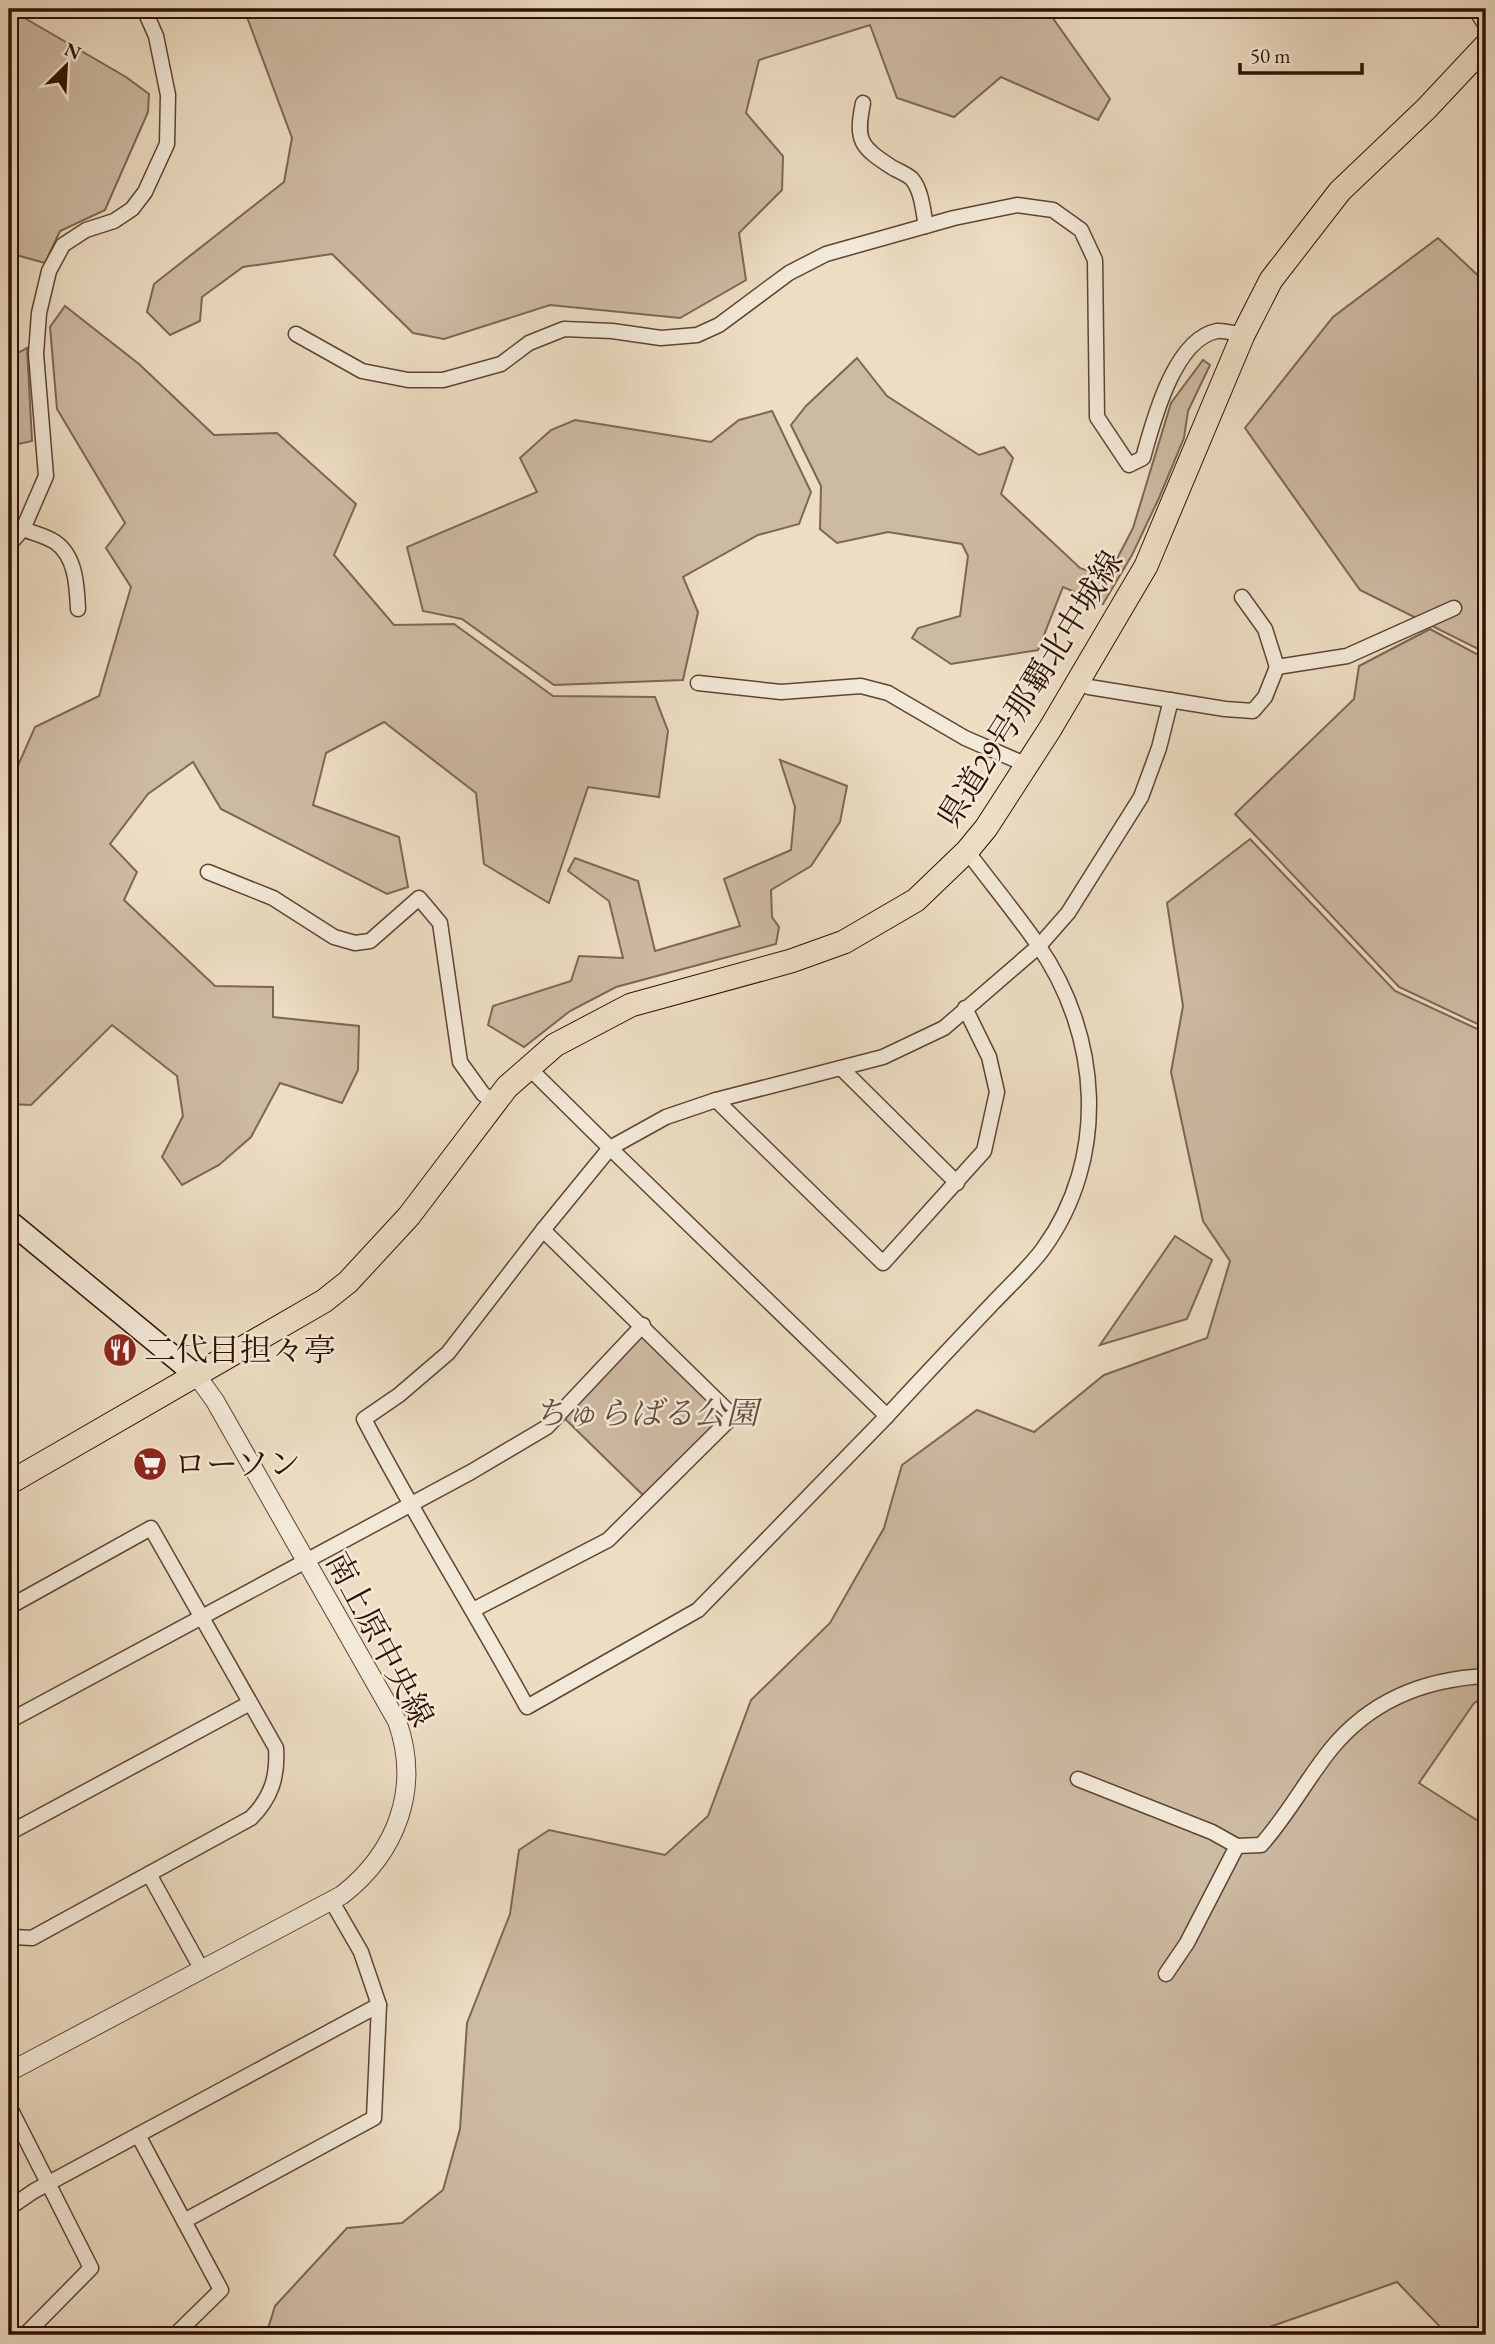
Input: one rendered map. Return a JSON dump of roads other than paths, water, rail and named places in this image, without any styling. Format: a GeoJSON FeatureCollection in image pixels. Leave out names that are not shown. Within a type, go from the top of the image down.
{"type":"FeatureCollection","features":[{"type":"Feature","properties":{"kind":"main road","name":"県道29号那覇北中城線"},"geometry":{"type":"LineString","coordinates":[[9,1483],[324,1301],[348,1282],[409,1216],[494,1102],[528,1067],[573,1034],[631,1005],[791,961],[844,942],[916,900],[967,851],[1027,765],[1079,682],[1161,535],[1243,335],[1270,280],[1326,207],[1486,45]]}},
{"type":"Feature","properties":{"kind":"main road"},"geometry":{"type":"LineString","coordinates":[[9,1220],[197,1376]]}},
{"type":"Feature","properties":{"kind":"street"},"geometry":{"type":"LineString","coordinates":[[9,545],[23,529],[46,476],[36,354],[39,313],[49,271],[63,245],[86,230],[114,221],[132,209],[145,192],[167,144],[168,95],[156,36],[144,9]]}},
{"type":"Feature","properties":{"kind":"street"},"geometry":{"type":"LineString","coordinates":[[1475,9],[1486,26]]}},
{"type":"Feature","properties":{"kind":"street"},"geometry":{"type":"LineString","coordinates":[[863,103],[858,127],[860,140],[868,152],[911,179],[920,197],[926,226]]}},
{"type":"Feature","properties":{"kind":"street"},"geometry":{"type":"LineString","coordinates":[[296,334],[362,371],[408,380],[443,380],[501,364],[529,343],[564,329],[612,331],[661,338],[697,335],[719,325],[789,273],[826,254],[926,226],[1017,205],[1053,210],[1081,230],[1094,260],[1097,417],[1129,466],[1143,458],[1170,375],[1192,345],[1216,331],[1243,335]]}},
{"type":"Feature","properties":{"kind":"street"},"geometry":{"type":"LineString","coordinates":[[23,529],[56,542],[69,561],[77,582],[78,609]]}},
{"type":"Feature","properties":{"kind":"street"},"geometry":{"type":"LineString","coordinates":[[1079,682],[1089,687],[1253,711],[1265,697],[1277,667],[1265,629],[1242,597]]}},
{"type":"Feature","properties":{"kind":"street"},"geometry":{"type":"LineString","coordinates":[[1277,667],[1347,656],[1454,608]]}},
{"type":"Feature","properties":{"kind":"street"},"geometry":{"type":"LineString","coordinates":[[698,683],[781,692],[861,686],[888,693],[965,738],[1027,765]]}},
{"type":"Feature","properties":{"kind":"street"},"geometry":{"type":"LineString","coordinates":[[967,851],[1039,946],[1080,1032],[1088,1067],[1090,1107],[1087,1150],[1077,1186],[1063,1219],[1042,1251],[887,1416],[698,1610],[527,1707],[473,1609],[409,1506],[364,1419],[399,1395],[448,1353],[610,1147],[666,1117],[716,1100],[883,1057],[944,1028],[1039,946],[1068,913],[1140,797],[1158,748],[1171,700]]}},
{"type":"Feature","properties":{"kind":"street"},"geometry":{"type":"LineString","coordinates":[[208,872],[273,898],[334,937],[355,943],[370,942],[419,898],[440,923],[460,1062],[483,1094],[494,1102]]}},
{"type":"Feature","properties":{"kind":"street"},"geometry":{"type":"LineString","coordinates":[[716,1100],[883,1263],[984,1151],[997,1092],[989,1057],[965,1008]]}},
{"type":"Feature","properties":{"kind":"street"},"geometry":{"type":"LineString","coordinates":[[528,1067],[887,1416]]}},
{"type":"Feature","properties":{"kind":"street"},"geometry":{"type":"LineString","coordinates":[[842,1069],[957,1184]]}},
{"type":"Feature","properties":{"kind":"street"},"geometry":{"type":"LineString","coordinates":[[473,1609],[608,1540],[733,1416],[543,1230]]}},
{"type":"Feature","properties":{"kind":"street"},"geometry":{"type":"LineString","coordinates":[[9,1721],[409,1506],[547,1427],[643,1325]]}},
{"type":"Feature","properties":{"kind":"street","name":"南上原中央線"},"geometry":{"type":"LineString","coordinates":[[9,2072],[331,1900],[362,1878],[391,1839],[405,1802],[406,1753],[397,1721],[197,1376]]}},
{"type":"Feature","properties":{"kind":"street"},"geometry":{"type":"LineString","coordinates":[[9,1607],[151,1528],[276,1748],[277,1767],[268,1797],[251,1818],[32,1938],[23,1939],[9,1931]]}},
{"type":"Feature","properties":{"kind":"street"},"geometry":{"type":"LineString","coordinates":[[1078,1779],[1212,1832],[1237,1846],[1261,1845],[1278,1826],[1332,1748],[1381,1705],[1418,1686],[1486,1676]]}},
{"type":"Feature","properties":{"kind":"street"},"geometry":{"type":"LineString","coordinates":[[9,1833],[250,1703]]}},
{"type":"Feature","properties":{"kind":"street"},"geometry":{"type":"LineString","coordinates":[[1166,1974],[1187,1943],[1237,1846]]}},
{"type":"Feature","properties":{"kind":"street"},"geometry":{"type":"LineString","coordinates":[[149,1874],[202,1970]]}},
{"type":"Feature","properties":{"kind":"street"},"geometry":{"type":"LineString","coordinates":[[184,2221],[374,2118],[379,2005],[361,1952],[331,1900]]}},
{"type":"Feature","properties":{"kind":"street"},"geometry":{"type":"LineString","coordinates":[[9,2208],[50,2183],[379,2005]]}},
{"type":"Feature","properties":{"kind":"street"},"geometry":{"type":"LineString","coordinates":[[9,2106],[91,2268],[25,2335]]}},
{"type":"Feature","properties":{"kind":"street"},"geometry":{"type":"LineString","coordinates":[[138,2135],[221,2290],[175,2335]]}},
{"type":"Feature","properties":{"kind":"place","name":"二代目担々亭"},"geometry":{"type":"Point","coordinates":[120,1350]}},
{"type":"Feature","properties":{"kind":"place","name":"ローソン"},"geometry":{"type":"Point","coordinates":[150,1464]}},
{"type":"Feature","properties":{"kind":"park label","name":"ちゅらばる公園"},"geometry":{"type":"Point","coordinates":[646,1413]}}]}
